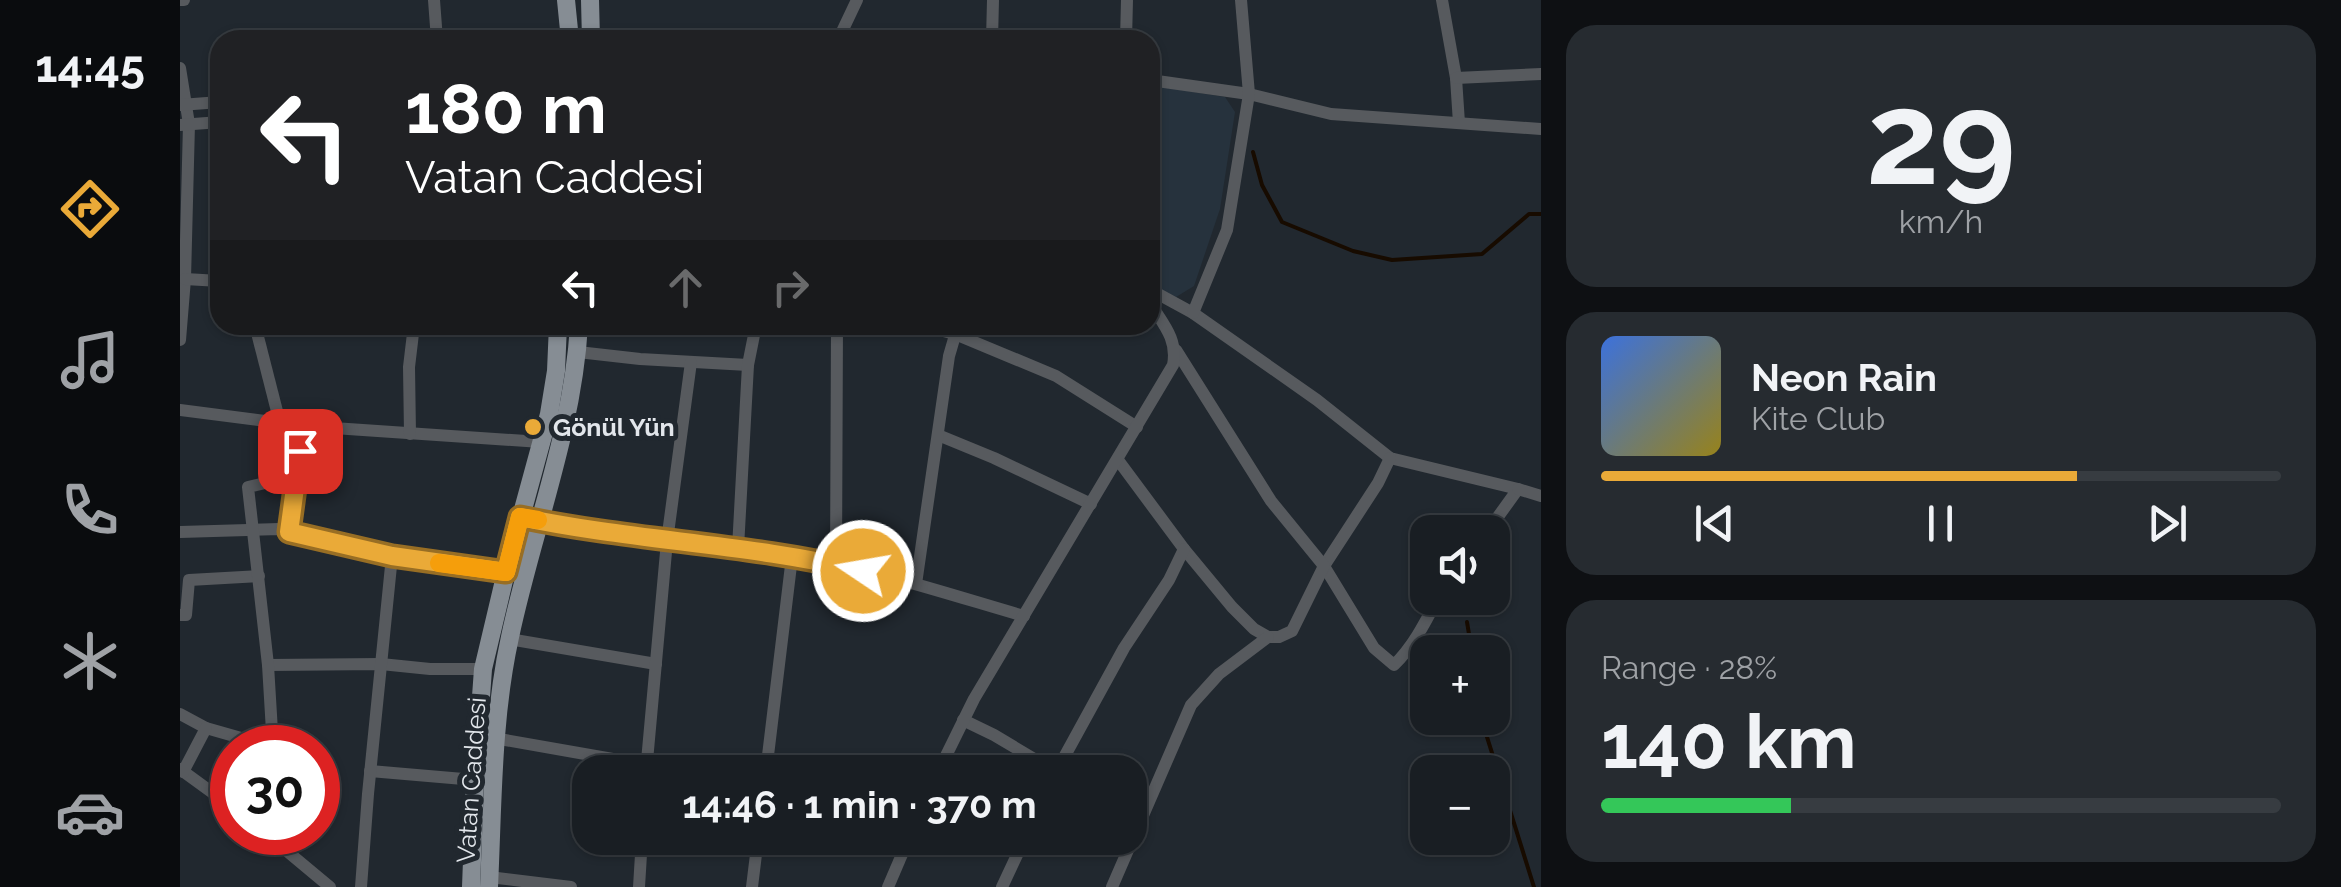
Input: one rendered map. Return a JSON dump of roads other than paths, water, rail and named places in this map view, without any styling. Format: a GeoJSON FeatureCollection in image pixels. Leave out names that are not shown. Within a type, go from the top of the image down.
{"type":"FeatureCollection","features":[{"type":"Feature","properties":{"kind":"main road"},"geometry":{"type":"LineString","coordinates":[[566,0],[569,30]]}},
{"type":"Feature","properties":{"kind":"main road"},"geometry":{"type":"LineString","coordinates":[[590,0],[591,30]]}},
{"type":"Feature","properties":{"kind":"main road","name":"Vatan Caddesi"},"geometry":{"type":"LineString","coordinates":[[489,882],[494,738],[541,442],[550,414],[557,335]]}},
{"type":"Feature","properties":{"kind":"main road","name":"Vatan Caddesi"},"geometry":{"type":"LineString","coordinates":[[471,887],[483,669],[506,572],[560,452],[579,335]]}},
{"type":"Feature","properties":{"kind":"street"},"geometry":{"type":"LineString","coordinates":[[434,0],[436,30]]}},
{"type":"Feature","properties":{"kind":"street"},"geometry":{"type":"LineString","coordinates":[[843,30],[857,0]]}},
{"type":"Feature","properties":{"kind":"street"},"geometry":{"type":"LineString","coordinates":[[992,30],[993,0]]}},
{"type":"Feature","properties":{"kind":"street"},"geometry":{"type":"LineString","coordinates":[[1126,30],[1128,0]]}},
{"type":"Feature","properties":{"kind":"street"},"geometry":{"type":"LineString","coordinates":[[1192,313],[1227,230],[1249,94],[1241,0]]}},
{"type":"Feature","properties":{"kind":"street"},"geometry":{"type":"LineString","coordinates":[[1442,0],[1456,78],[1459,123]]}},
{"type":"Feature","properties":{"kind":"street"},"geometry":{"type":"LineString","coordinates":[[180,68],[185,279],[180,340]]}},
{"type":"Feature","properties":{"kind":"street"},"geometry":{"type":"LineString","coordinates":[[1456,78],[1541,74]]}},
{"type":"Feature","properties":{"kind":"street"},"geometry":{"type":"LineString","coordinates":[[1160,81],[1249,94],[1331,114],[1541,129]]}},
{"type":"Feature","properties":{"kind":"street"},"geometry":{"type":"LineString","coordinates":[[182,104],[210,103]]}},
{"type":"Feature","properties":{"kind":"street"},"geometry":{"type":"LineString","coordinates":[[184,124],[210,123]]}},
{"type":"Feature","properties":{"kind":"street"},"geometry":{"type":"LineString","coordinates":[[185,279],[210,280]]}},
{"type":"Feature","properties":{"kind":"street"},"geometry":{"type":"LineString","coordinates":[[1160,295],[1317,400],[1390,458],[1541,496]]}},
{"type":"Feature","properties":{"kind":"street"},"geometry":{"type":"LineString","coordinates":[[1160,319],[1271,502],[1324,566],[1374,648],[1394,665],[1429,615]]}},
{"type":"Feature","properties":{"kind":"street"},"geometry":{"type":"LineString","coordinates":[[257,335],[280,423]]}},
{"type":"Feature","properties":{"kind":"street"},"geometry":{"type":"LineString","coordinates":[[410,434],[413,335]]}},
{"type":"Feature","properties":{"kind":"street"},"geometry":{"type":"LineString","coordinates":[[738,548],[748,365],[754,335]]}},
{"type":"Feature","properties":{"kind":"street"},"geometry":{"type":"LineString","coordinates":[[836,565],[837,335]]}},
{"type":"Feature","properties":{"kind":"street"},"geometry":{"type":"LineString","coordinates":[[916,584],[949,356],[955,335]]}},
{"type":"Feature","properties":{"kind":"street"},"geometry":{"type":"LineString","coordinates":[[968,335],[1056,376],[1137,427]]}},
{"type":"Feature","properties":{"kind":"street"},"geometry":{"type":"LineString","coordinates":[[946,755],[963,720],[1173,365],[1176,350]]}},
{"type":"Feature","properties":{"kind":"street"},"geometry":{"type":"LineString","coordinates":[[578,352],[748,365]]}},
{"type":"Feature","properties":{"kind":"street"},"geometry":{"type":"LineString","coordinates":[[647,755],[668,541],[691,362]]}},
{"type":"Feature","properties":{"kind":"street"},"geometry":{"type":"LineString","coordinates":[[180,410],[304,426],[541,442]]}},
{"type":"Feature","properties":{"kind":"street"},"geometry":{"type":"LineString","coordinates":[[289,532],[304,426]]}},
{"type":"Feature","properties":{"kind":"street"},"geometry":{"type":"LineString","coordinates":[[938,435],[1091,504]]}},
{"type":"Feature","properties":{"kind":"street"},"geometry":{"type":"LineString","coordinates":[[1118,460],[1232,607],[1254,629],[1268,638],[1279,638],[1292,630],[1324,566],[1390,458]]}},
{"type":"Feature","properties":{"kind":"street"},"geometry":{"type":"LineString","coordinates":[[272,725],[248,487],[296,476]]}},
{"type":"Feature","properties":{"kind":"street"},"geometry":{"type":"LineString","coordinates":[[1500,515],[1518,489]]}},
{"type":"Feature","properties":{"kind":"street"},"geometry":{"type":"LineString","coordinates":[[529,519],[836,565],[1024,616]]}},
{"type":"Feature","properties":{"kind":"street"},"geometry":{"type":"LineString","coordinates":[[180,532],[279,529],[392,556],[506,572]]}},
{"type":"Feature","properties":{"kind":"street"},"geometry":{"type":"LineString","coordinates":[[1065,755],[1184,548]]}},
{"type":"Feature","properties":{"kind":"street"},"geometry":{"type":"LineString","coordinates":[[361,887],[392,556]]}},
{"type":"Feature","properties":{"kind":"street"},"geometry":{"type":"LineString","coordinates":[[768,755],[792,557]]}},
{"type":"Feature","properties":{"kind":"street"},"geometry":{"type":"LineString","coordinates":[[180,615],[186,615],[189,580],[259,576]]}},
{"type":"Feature","properties":{"kind":"street"},"geometry":{"type":"LineString","coordinates":[[1147,806],[1191,705],[1218,674],[1268,638]]}},
{"type":"Feature","properties":{"kind":"street"},"geometry":{"type":"LineString","coordinates":[[509,640],[656,664]]}},
{"type":"Feature","properties":{"kind":"street"},"geometry":{"type":"LineString","coordinates":[[268,665],[381,664],[483,669]]}},
{"type":"Feature","properties":{"kind":"street"},"geometry":{"type":"LineString","coordinates":[[180,714],[210,729]]}},
{"type":"Feature","properties":{"kind":"street"},"geometry":{"type":"LineString","coordinates":[[963,720],[1028,755]]}},
{"type":"Feature","properties":{"kind":"street"},"geometry":{"type":"LineString","coordinates":[[206,728],[181,771],[210,792]]}},
{"type":"Feature","properties":{"kind":"street"},"geometry":{"type":"LineString","coordinates":[[494,738],[577,755]]}},
{"type":"Feature","properties":{"kind":"street"},"geometry":{"type":"LineString","coordinates":[[370,772],[475,780]]}},
{"type":"Feature","properties":{"kind":"street"},"geometry":{"type":"LineString","coordinates":[[293,855],[330,887]]}},
{"type":"Feature","properties":{"kind":"street"},"geometry":{"type":"LineString","coordinates":[[639,887],[641,855]]}},
{"type":"Feature","properties":{"kind":"street"},"geometry":{"type":"LineString","coordinates":[[752,887],[756,855]]}},
{"type":"Feature","properties":{"kind":"street"},"geometry":{"type":"LineString","coordinates":[[888,887],[902,855]]}},
{"type":"Feature","properties":{"kind":"street"},"geometry":{"type":"LineString","coordinates":[[1002,887],[1017,855]]}},
{"type":"Feature","properties":{"kind":"street"},"geometry":{"type":"LineString","coordinates":[[1112,887],[1125,855]]}},
{"type":"Feature","properties":{"kind":"street"},"geometry":{"type":"LineString","coordinates":[[489,882],[571,887]]}},
{"type":"Feature","properties":{"kind":"waterway"},"geometry":{"type":"LineString","coordinates":[[1253,152],[1262,185],[1282,222],[1353,251],[1392,260],[1482,254],[1529,214],[1541,214]]}},
{"type":"Feature","properties":{"kind":"waterway"},"geometry":{"type":"LineString","coordinates":[[1467,622],[1469,635]]}},
{"type":"Feature","properties":{"kind":"waterway"},"geometry":{"type":"LineString","coordinates":[[1487,735],[1534,887]]}},
{"type":"Feature","properties":{"kind":"place","name":"Gönül Yün"},"geometry":{"type":"Point","coordinates":[533,427]}}]}
